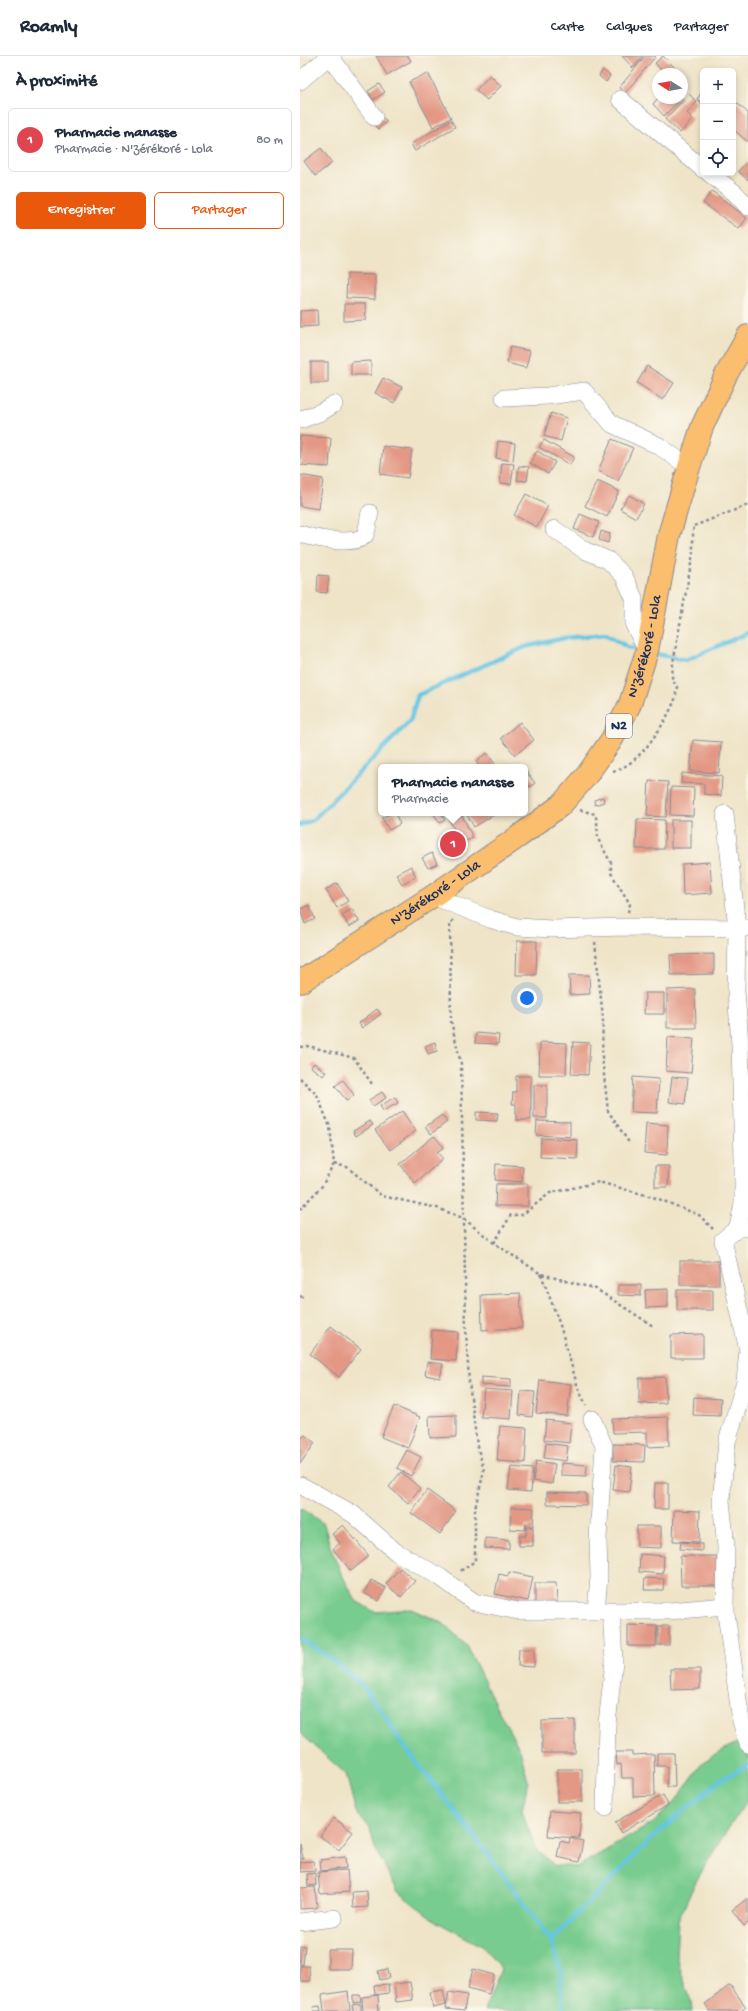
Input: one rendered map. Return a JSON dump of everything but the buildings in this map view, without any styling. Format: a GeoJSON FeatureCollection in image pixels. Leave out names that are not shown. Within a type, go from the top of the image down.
{"type":"FeatureCollection","features":[{"type":"Feature","properties":{"kind":"highway","name":"N'zérékoré - Lola"},"geometry":{"type":"LineString","coordinates":[[300,982],[433,896],[561,805],[587,775],[612,739],[630,704],[647,651],[669,535],[702,427],[726,375],[748,336]]}},
{"type":"Feature","properties":{"kind":"street"},"geometry":{"type":"LineString","coordinates":[[300,81],[330,56],[374,117]]}},
{"type":"Feature","properties":{"kind":"street"},"geometry":{"type":"LineString","coordinates":[[620,99],[700,166]]}},
{"type":"Feature","properties":{"kind":"street"},"geometry":{"type":"LineString","coordinates":[[713,176],[735,193],[748,207]]}},
{"type":"Feature","properties":{"kind":"street"},"geometry":{"type":"LineString","coordinates":[[504,398],[548,396],[584,391],[612,424],[659,446],[689,467]]}},
{"type":"Feature","properties":{"kind":"street"},"geometry":{"type":"LineString","coordinates":[[300,420],[321,412],[334,404]]}},
{"type":"Feature","properties":{"kind":"street"},"geometry":{"type":"LineString","coordinates":[[300,534],[349,542],[359,540],[365,535],[370,513]]}},
{"type":"Feature","properties":{"kind":"street"},"geometry":{"type":"LineString","coordinates":[[554,529],[584,550],[608,560],[624,576],[634,598],[634,625],[647,651]]}},
{"type":"Feature","properties":{"kind":"street"},"geometry":{"type":"LineString","coordinates":[[725,814],[743,928],[736,991],[740,1044],[743,1228],[723,1240],[748,1350],[745,1382],[727,1442],[721,1486],[721,1501],[726,1548],[725,1606],[741,1721],[748,1744]]}},
{"type":"Feature","properties":{"kind":"street"},"geometry":{"type":"LineString","coordinates":[[433,896],[490,919],[517,926],[552,929],[594,927],[743,928]]}},
{"type":"Feature","properties":{"kind":"street"},"geometry":{"type":"LineString","coordinates":[[592,1419],[604,1446],[598,1539],[599,1578],[614,1661],[607,1724],[605,1808]]}},
{"type":"Feature","properties":{"kind":"street"},"geometry":{"type":"LineString","coordinates":[[300,1485],[353,1514],[396,1552],[446,1581],[474,1602],[511,1610],[670,1611],[725,1606]]}},
{"type":"Feature","properties":{"kind":"street"},"geometry":{"type":"LineString","coordinates":[[300,1922],[334,1918]]}},
{"type":"Feature","properties":{"kind":"path"},"geometry":{"type":"LineString","coordinates":[[669,535],[748,505]]}},
{"type":"Feature","properties":{"kind":"path"},"geometry":{"type":"LineString","coordinates":[[587,775],[622,769],[636,758],[648,745],[675,701],[677,687],[672,679],[672,663],[693,553],[694,526]]}},
{"type":"Feature","properties":{"kind":"path"},"geometry":{"type":"LineString","coordinates":[[561,805],[595,814],[598,839],[611,863],[612,873],[630,904],[625,927]]}},
{"type":"Feature","properties":{"kind":"path"},"geometry":{"type":"LineString","coordinates":[[446,1581],[475,1561],[475,1508],[484,1471],[477,1445],[469,1382],[464,1287],[460,1064],[451,1021],[449,960],[450,924],[464,908]]}},
{"type":"Feature","properties":{"kind":"path"},"geometry":{"type":"LineString","coordinates":[[594,927],[603,1018],[602,1057],[608,1111],[630,1144]]}},
{"type":"Feature","properties":{"kind":"path"},"geometry":{"type":"LineString","coordinates":[[300,1047],[308,1046],[354,1058],[372,1084]]}},
{"type":"Feature","properties":{"kind":"path"},"geometry":{"type":"LineString","coordinates":[[300,1078],[317,1095],[330,1127],[334,1164],[322,1186],[300,1209]]}},
{"type":"Feature","properties":{"kind":"path"},"geometry":{"type":"LineString","coordinates":[[334,1164],[347,1167],[382,1196],[437,1208],[463,1218],[494,1243],[541,1274],[596,1288],[652,1326]]}},
{"type":"Feature","properties":{"kind":"path"},"geometry":{"type":"LineString","coordinates":[[494,1243],[511,1215],[522,1215],[550,1193],[599,1182],[656,1198],[698,1215],[723,1240]]}},
{"type":"Feature","properties":{"kind":"path"},"geometry":{"type":"LineString","coordinates":[[541,1274],[560,1325],[578,1388],[592,1419]]}},
{"type":"Feature","properties":{"kind":"path"},"geometry":{"type":"LineString","coordinates":[[300,1296],[305,1298]]}},
{"type":"Feature","properties":{"kind":"green space"},"geometry":{"type":"Polygon","coordinates":[[[300,1508],[324,1524],[330,1546],[341,1573],[356,1601],[375,1612],[412,1609],[443,1623],[467,1646],[497,1708],[520,1750],[528,1781],[522,1811],[535,1847],[554,1865],[577,1867],[653,1823],[677,1799],[703,1762],[728,1747],[748,1739],[748,1799],[695,1883],[678,1921],[676,1956],[691,2001],[692,2011],[484,2011],[501,1969],[484,1947],[437,1922],[398,1892],[375,1848],[370,1829],[356,1812],[346,1774],[300,1733],[300,1508]]]}},
{"type":"Feature","properties":{"kind":"waterway"},"geometry":{"type":"LineString","coordinates":[[652,653],[686,660],[748,633]]}},
{"type":"Feature","properties":{"kind":"waterway"},"geometry":{"type":"LineString","coordinates":[[300,825],[313,820],[410,721],[418,695],[525,647],[565,638],[606,634],[629,648],[641,651]]}},
{"type":"Feature","properties":{"kind":"waterway"},"geometry":{"type":"LineString","coordinates":[[300,1638],[334,1661],[362,1685],[382,1711],[401,1742],[491,1858],[551,1940],[560,1969],[563,2011]]}},
{"type":"Feature","properties":{"kind":"waterway"},"geometry":{"type":"LineString","coordinates":[[551,1940],[654,1836],[719,1781],[748,1765]]}},
{"type":"Feature","properties":{"kind":"place","name":"Pharmacie manasse"},"geometry":{"type":"Point","coordinates":[453,844]}}]}
